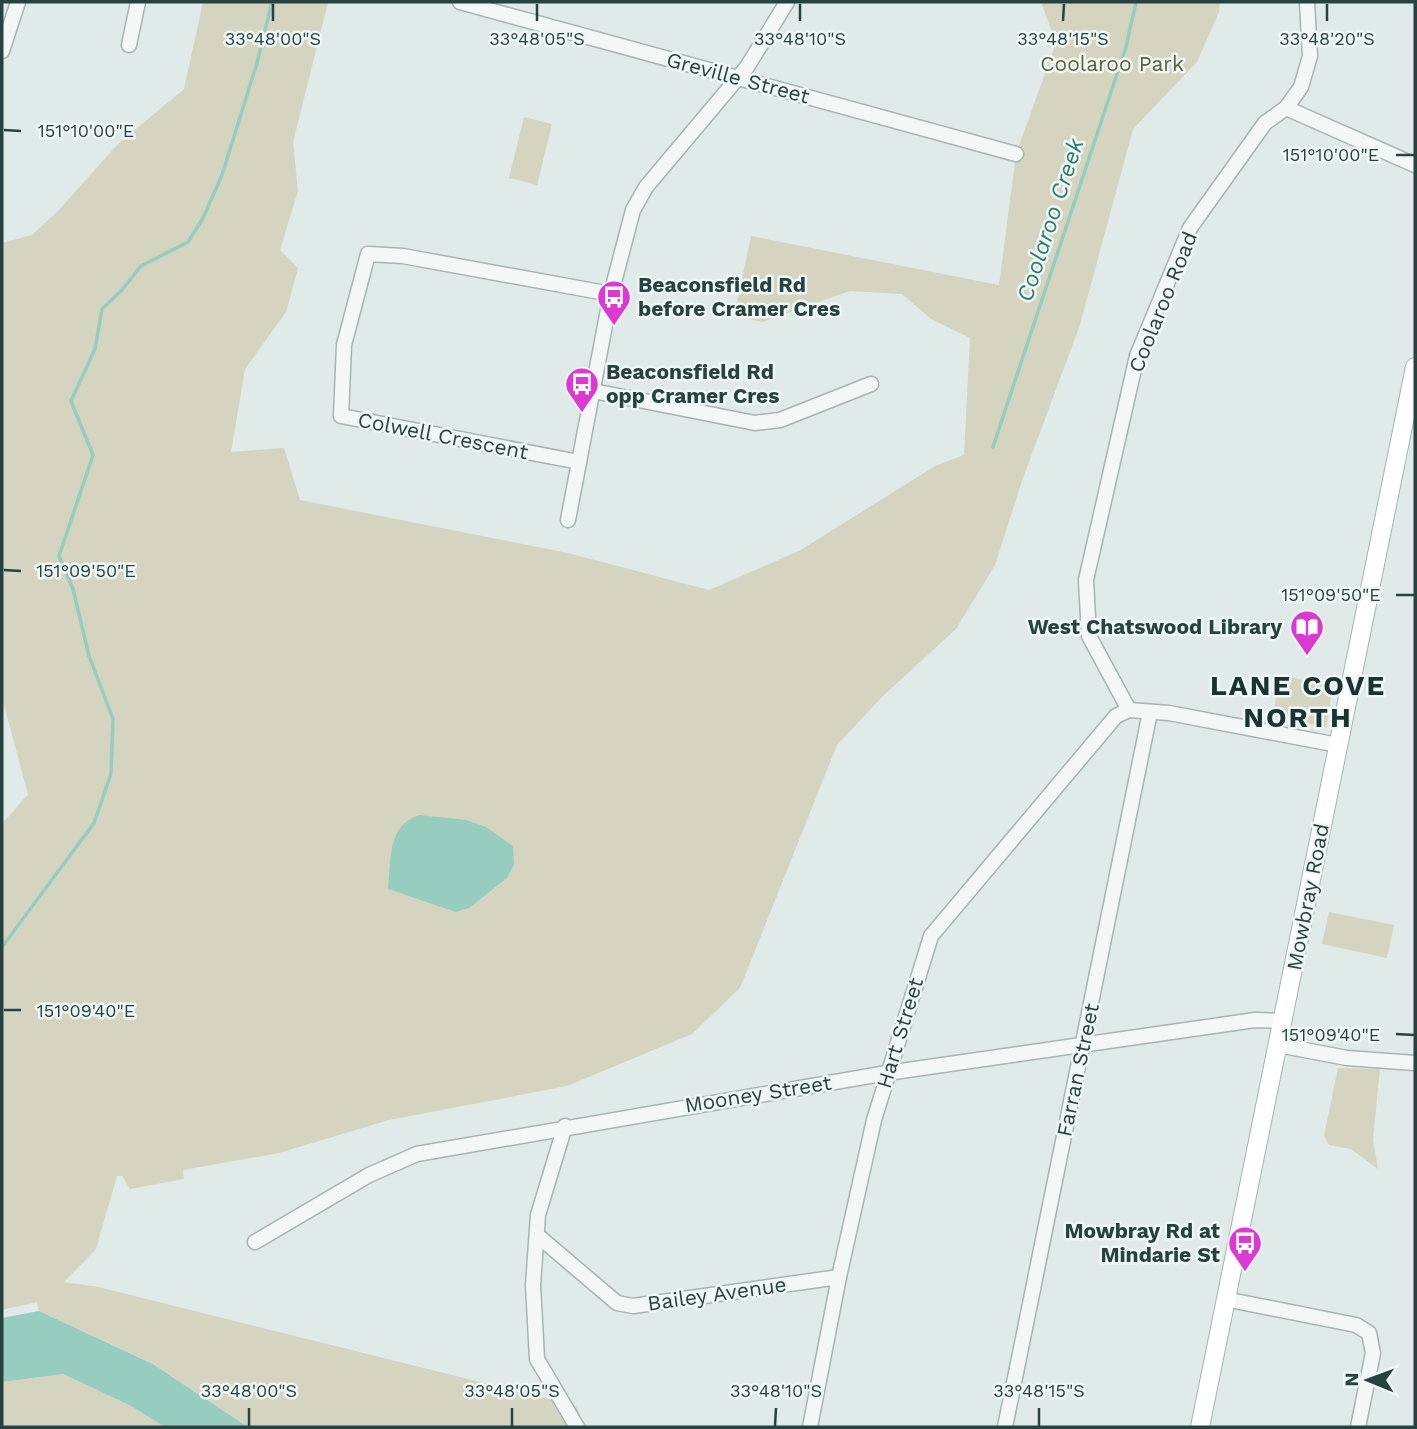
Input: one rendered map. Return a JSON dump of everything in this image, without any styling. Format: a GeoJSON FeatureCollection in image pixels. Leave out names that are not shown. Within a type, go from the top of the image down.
{"type":"FeatureCollection","features":[{"type":"Feature","properties":{"kind":"main road","name":"Mowbray Road"},"geometry":{"type":"LineString","coordinates":[[1200,1427],[1415,367]]}},
{"type":"Feature","properties":{"kind":"street"},"geometry":{"type":"LineString","coordinates":[[2,51],[18,2]]}},
{"type":"Feature","properties":{"kind":"street"},"geometry":{"type":"LineString","coordinates":[[130,45],[138,2]]}},
{"type":"Feature","properties":{"kind":"street","name":"Greville Street"},"geometry":{"type":"LineString","coordinates":[[460,2],[1016,154]]}},
{"type":"Feature","properties":{"kind":"street"},"geometry":{"type":"LineString","coordinates":[[568,520],[627,223],[639,199],[738,78],[787,2]]}},
{"type":"Feature","properties":{"kind":"street","name":"Coolaroo Road"},"geometry":{"type":"LineString","coordinates":[[1129,710],[1089,636],[1086,580],[1137,356],[1190,228],[1265,123],[1286,108],[1301,87],[1310,56],[1307,2]]}},
{"type":"Feature","properties":{"kind":"street"},"geometry":{"type":"LineString","coordinates":[[1286,108],[1415,165]]}},
{"type":"Feature","properties":{"kind":"street","name":"Colwell Crescent"},"geometry":{"type":"LineString","coordinates":[[579,463],[341,416],[344,345],[368,254],[403,256],[611,294]]}},
{"type":"Feature","properties":{"kind":"street"},"geometry":{"type":"LineString","coordinates":[[593,391],[755,423],[780,419],[871,384]]}},
{"type":"Feature","properties":{"kind":"street"},"geometry":{"type":"LineString","coordinates":[[1129,710],[1338,745]]}},
{"type":"Feature","properties":{"kind":"street","name":"Hart Street"},"geometry":{"type":"LineString","coordinates":[[810,1427],[839,1277],[887,1073],[930,936],[1099,735],[1116,716],[1129,710]]}},
{"type":"Feature","properties":{"kind":"street","name":"Farran Street"},"geometry":{"type":"LineString","coordinates":[[1005,1427],[1150,712]]}},
{"type":"Feature","properties":{"kind":"street","name":"Mooney Street"},"geometry":{"type":"LineString","coordinates":[[255,1242],[369,1175],[417,1154],[565,1126],[887,1073],[1255,1020],[1283,1021]]}},
{"type":"Feature","properties":{"kind":"street"},"geometry":{"type":"LineString","coordinates":[[1278,1045],[1347,1058],[1415,1063]]}},
{"type":"Feature","properties":{"kind":"street"},"geometry":{"type":"LineString","coordinates":[[565,1126],[538,1215],[533,1285],[537,1359],[577,1427]]}},
{"type":"Feature","properties":{"kind":"street","name":"Bailey Avenue"},"geometry":{"type":"LineString","coordinates":[[537,1235],[617,1303],[634,1306],[839,1277]]}},
{"type":"Feature","properties":{"kind":"street"},"geometry":{"type":"LineString","coordinates":[[1225,1299],[1356,1325],[1369,1333],[1373,1353],[1357,1427]]}},
{"type":"Feature","properties":{"kind":"green space","name":"Coolaroo Park"},"geometry":{"type":"Polygon","coordinates":[[[203,2],[328,2],[293,142],[298,191],[280,250],[298,268],[286,312],[245,369],[231,452],[284,448],[300,500],[568,553],[709,590],[799,551],[935,466],[964,455],[970,338],[931,319],[902,294],[850,291],[762,322],[734,316],[751,236],[999,285],[1016,154],[1056,43],[1042,5],[1044,2],[1220,2],[1219,12],[1197,62],[1133,129],[1080,325],[1023,478],[995,565],[956,629],[883,696],[837,745],[740,988],[692,1034],[567,1086],[389,1120],[279,1153],[183,1170],[184,1179],[130,1189],[122,1176],[117,1176],[96,1249],[64,1282],[99,1287],[576,1406],[585,1427],[248,1427],[154,1364],[39,1311],[37,1302],[2,1310],[2,824],[28,794],[2,698],[2,243],[32,235],[57,212],[118,144],[184,89],[203,2]]]}},
{"type":"Feature","properties":{"kind":"green space"},"geometry":{"type":"Polygon","coordinates":[[[524,117],[552,124],[537,185],[509,178],[524,117]]]}},
{"type":"Feature","properties":{"kind":"green space"},"geometry":{"type":"Polygon","coordinates":[[[1280,675],[1322,684],[1332,691],[1326,727],[1273,716],[1280,675]]]}},
{"type":"Feature","properties":{"kind":"green space"},"geometry":{"type":"Polygon","coordinates":[[[1329,912],[1394,925],[1387,958],[1322,944],[1329,912]]]}},
{"type":"Feature","properties":{"kind":"green space"},"geometry":{"type":"Polygon","coordinates":[[[1338,1068],[1380,1069],[1373,1140],[1378,1169],[1351,1149],[1329,1145],[1324,1136],[1338,1068]]]}},
{"type":"Feature","properties":{"kind":"green space"},"geometry":{"type":"Polygon","coordinates":[[[63,1374],[131,1406],[165,1427],[2,1427],[2,1382],[63,1374]]]}},
{"type":"Feature","properties":{"kind":"shaded area"},"geometry":{"type":"Polygon","coordinates":[[[419,815],[466,820],[486,827],[513,846],[514,865],[507,878],[469,908],[456,912],[388,889],[396,835],[409,820],[419,815]]]}},
{"type":"Feature","properties":{"kind":"shaded area"},"geometry":{"type":"Polygon","coordinates":[[[39,1311],[153,1364],[248,1427],[165,1427],[131,1406],[63,1374],[2,1382],[2,1318],[39,1311]]]}},
{"type":"Feature","properties":{"kind":"waterway"},"geometry":{"type":"LineString","coordinates":[[2,947],[94,823],[111,774],[113,719],[89,656],[73,589],[59,556],[93,455],[71,401],[95,349],[102,309],[141,266],[188,242],[203,218],[222,175],[257,63],[272,2]]}},
{"type":"Feature","properties":{"kind":"waterway","name":"Coolaroo Creek"},"geometry":{"type":"LineString","coordinates":[[993,447],[1126,47],[1136,2]]}},
{"type":"Feature","properties":{"kind":"place","name":"Beaconsfield Rd before Cramer Cres"},"geometry":{"type":"Point","coordinates":[614,327]}},
{"type":"Feature","properties":{"kind":"place","name":"Beaconsfield Rd opp Cramer Cres"},"geometry":{"type":"Point","coordinates":[582,414]}},
{"type":"Feature","properties":{"kind":"place","name":"West Chatswood Library"},"geometry":{"type":"Point","coordinates":[1307,657]}},
{"type":"Feature","properties":{"kind":"place","name":"Mowbray Rd at Mindarie St"},"geometry":{"type":"Point","coordinates":[1245,1273]}},
{"type":"Feature","properties":{"kind":"district","name":"LANE COVE NORTH"},"geometry":{"type":"Point","coordinates":[1298,701]}}]}
